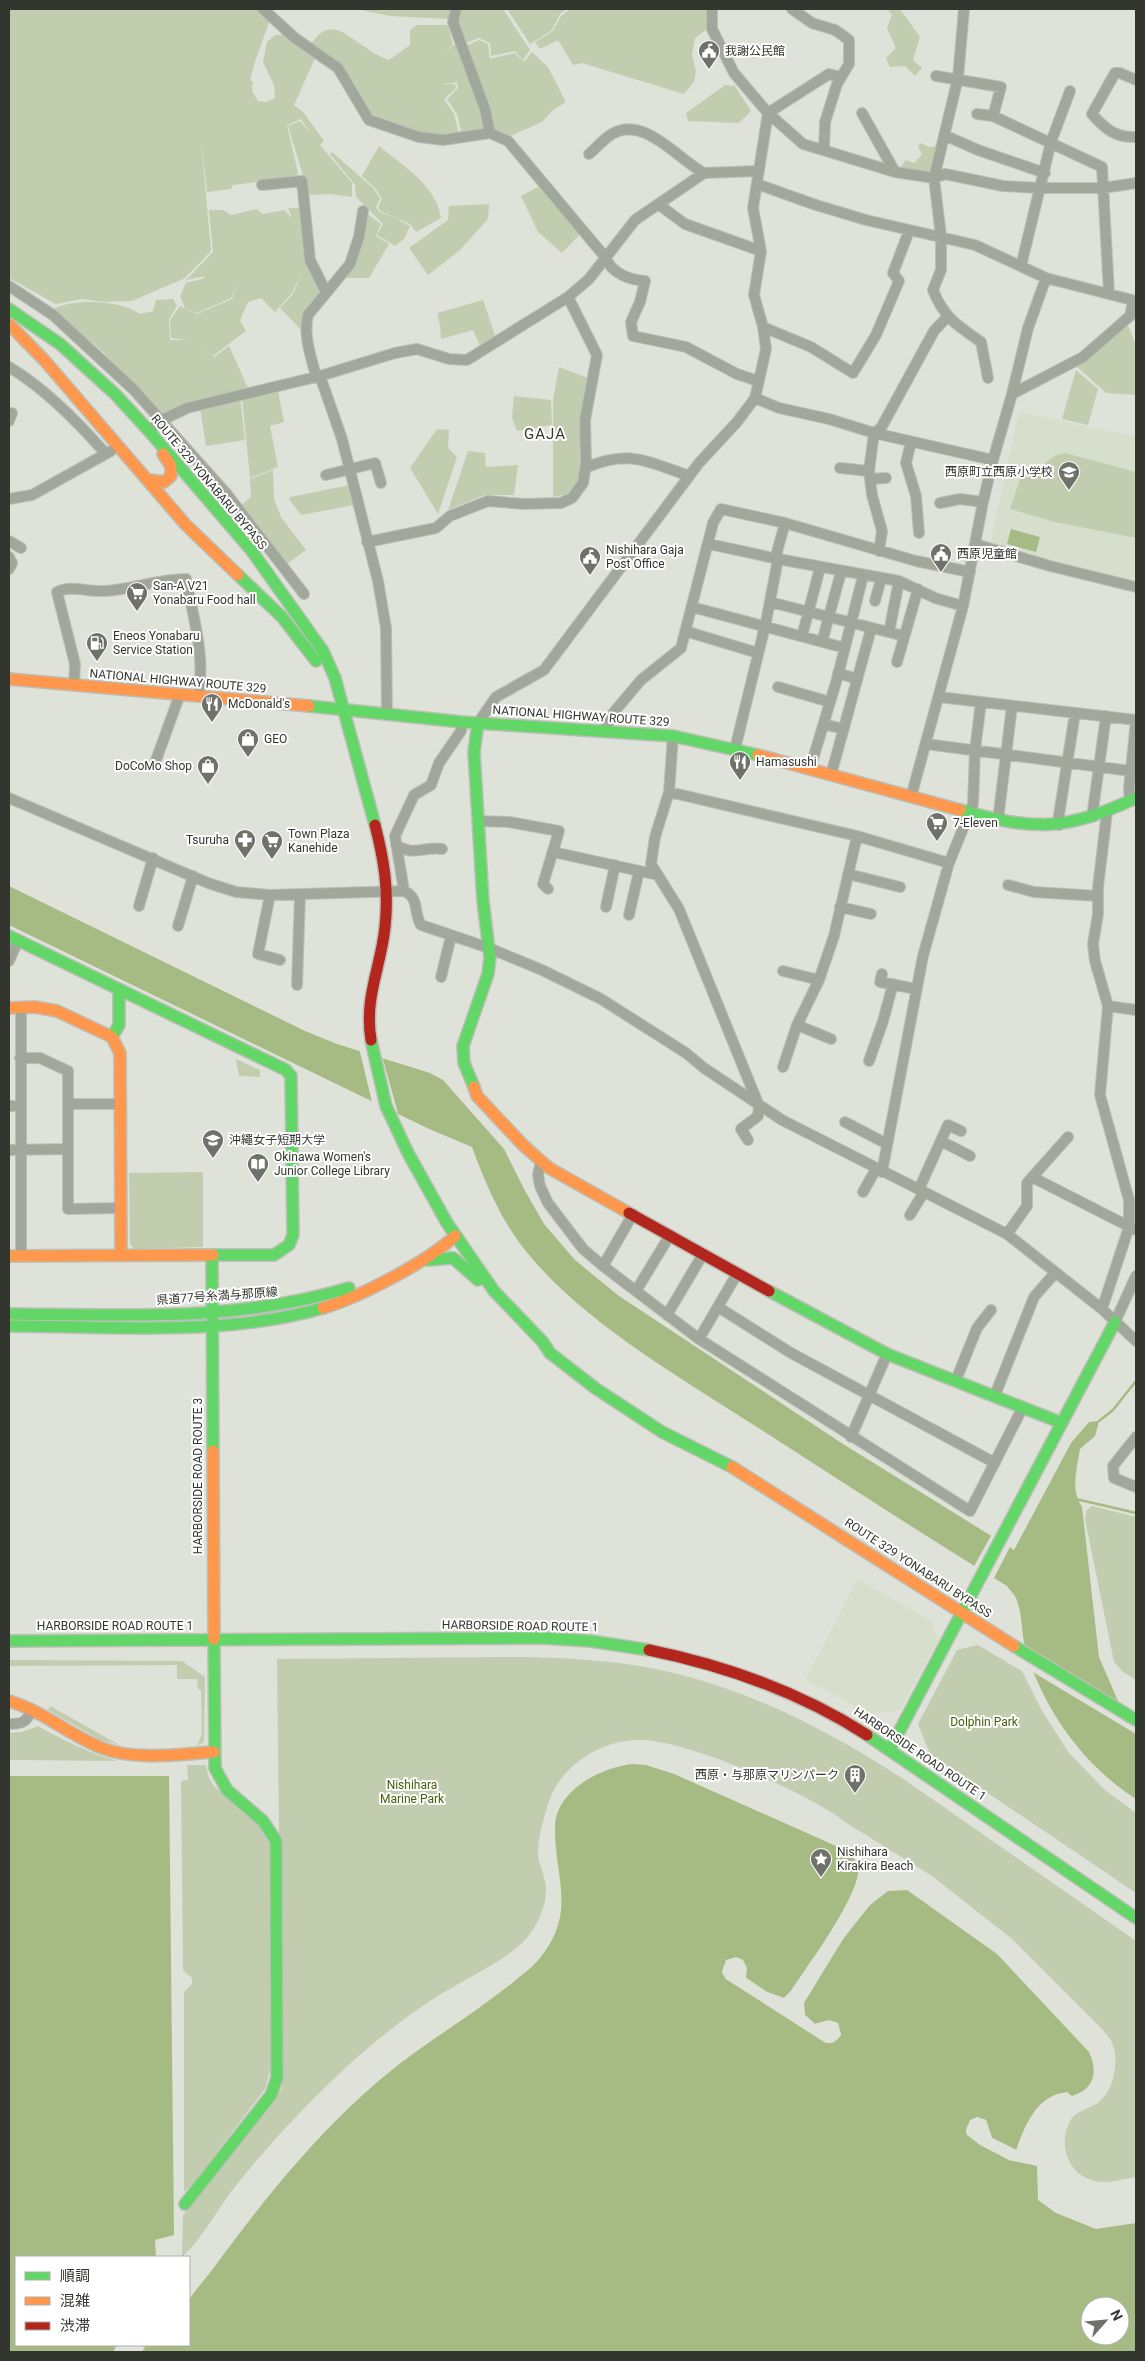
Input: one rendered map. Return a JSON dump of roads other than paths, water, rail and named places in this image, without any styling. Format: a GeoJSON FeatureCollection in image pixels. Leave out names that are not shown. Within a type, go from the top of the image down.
{"type":"FeatureCollection","features":[{"type":"Feature","properties":{"kind":"main road","name":"ROUTE 329 YONABARU BYPASS"},"geometry":{"type":"LineString","coordinates":[[9,309],[60,344],[115,394],[149,431],[251,550],[305,624],[330,666],[380,845],[387,892],[386,928],[370,999],[369,1027],[371,1044],[386,1106],[408,1153],[455,1236],[494,1291],[542,1341],[550,1353],[595,1388],[662,1432],[683,1440],[733,1467],[1006,1641],[1136,1720]]}},
{"type":"Feature","properties":{"kind":"main road","name":"ROUTE 329 YONABARU BYPASS"},"geometry":{"type":"LineString","coordinates":[[9,324],[45,361],[186,524],[282,617],[316,662],[328,688],[343,709]]}},
{"type":"Feature","properties":{"kind":"main road"},"geometry":{"type":"LineString","coordinates":[[115,394],[109,392],[97,399],[95,409],[115,441]]}},
{"type":"Feature","properties":{"kind":"main road"},"geometry":{"type":"LineString","coordinates":[[149,480],[164,482],[171,476],[172,472],[171,466],[157,441]]}},
{"type":"Feature","properties":{"kind":"main road","name":"NATIONAL HIGHWAY ROUTE 329"},"geometry":{"type":"LineString","coordinates":[[9,679],[343,709],[462,722],[673,736],[736,748],[969,814],[1036,826],[1059,825],[1092,817],[1133,799]]}},
{"type":"Feature","properties":{"kind":"main road"},"geometry":{"type":"LineString","coordinates":[[478,723],[474,752],[483,901],[489,948],[488,974],[467,1030],[464,1046],[464,1063],[476,1096],[522,1145],[549,1168],[737,1274],[887,1354],[1062,1423]]}},
{"type":"Feature","properties":{"kind":"main road"},"geometry":{"type":"LineString","coordinates":[[9,1256],[274,1255],[289,1245],[293,1235],[291,1076],[286,1070],[13,939]]}},
{"type":"Feature","properties":{"kind":"main road"},"geometry":{"type":"LineString","coordinates":[[112,1037],[119,1025],[119,990]]}},
{"type":"Feature","properties":{"kind":"main road"},"geometry":{"type":"LineString","coordinates":[[9,1008],[35,1007],[57,1011],[112,1037],[120,1054],[121,1255]]}},
{"type":"Feature","properties":{"kind":"main road","name":"県道77号糸満与那原線"},"geometry":{"type":"LineString","coordinates":[[9,1326],[211,1325],[271,1318],[316,1310],[359,1294],[445,1247],[455,1236]]}},
{"type":"Feature","properties":{"kind":"main road","name":"県道77号糸満与那原線"},"geometry":{"type":"LineString","coordinates":[[9,1314],[211,1312],[287,1305],[340,1291],[367,1280],[441,1240],[455,1236]]}},
{"type":"Feature","properties":{"kind":"main road","name":"HARBORSIDE ROAD ROUTE 3"},"geometry":{"type":"LineString","coordinates":[[185,2204],[271,2095],[277,2078],[276,1841],[266,1825],[222,1786],[215,1768],[212,1256]]}},
{"type":"Feature","properties":{"kind":"main road"},"geometry":{"type":"LineString","coordinates":[[412,1264],[440,1257],[449,1257],[462,1264],[474,1277],[494,1291]]}},
{"type":"Feature","properties":{"kind":"main road"},"geometry":{"type":"LineString","coordinates":[[890,1749],[1115,1322]]}},
{"type":"Feature","properties":{"kind":"main road","name":"HARBORSIDE ROAD ROUTE 1"},"geometry":{"type":"LineString","coordinates":[[9,1641],[542,1638],[633,1646],[699,1660],[760,1680],[826,1710],[890,1749],[1136,1918]]}},
{"type":"Feature","properties":{"kind":"main road"},"geometry":{"type":"LineString","coordinates":[[9,1702],[32,1710],[96,1746],[116,1752],[214,1752]]}},
{"type":"Feature","properties":{"kind":"street"},"geometry":{"type":"LineString","coordinates":[[263,9],[295,38],[338,68],[369,120],[420,137],[443,140],[490,133],[508,141],[606,258],[608,265],[624,276],[645,281],[640,302],[631,322],[630,329],[633,336],[686,347],[737,374],[758,381]]}},
{"type":"Feature","properties":{"kind":"street"},"geometry":{"type":"LineString","coordinates":[[456,9],[453,22],[485,109],[490,133]]}},
{"type":"Feature","properties":{"kind":"street"},"geometry":{"type":"LineString","coordinates":[[712,9],[712,29],[734,73],[768,113],[803,144],[895,172],[934,178],[945,174],[1003,186],[1040,188],[1103,188],[1136,183]]}},
{"type":"Feature","properties":{"kind":"street"},"geometry":{"type":"LineString","coordinates":[[792,9],[812,23],[835,30],[848,40],[849,64],[837,84],[825,122],[824,150]]}},
{"type":"Feature","properties":{"kind":"street"},"geometry":{"type":"LineString","coordinates":[[964,9],[958,78],[934,178],[942,236],[941,270],[933,290],[940,308],[947,317],[981,342],[988,378]]}},
{"type":"Feature","properties":{"kind":"street"},"geometry":{"type":"LineString","coordinates":[[1136,80],[1120,73],[1115,73],[1092,114],[1106,130],[1120,136],[1136,137]]}},
{"type":"Feature","properties":{"kind":"street"},"geometry":{"type":"LineString","coordinates":[[478,723],[496,697],[544,670],[689,476],[756,398],[766,349],[754,295],[761,251],[753,214],[768,113],[829,74],[841,77]]}},
{"type":"Feature","properties":{"kind":"street"},"geometry":{"type":"LineString","coordinates":[[936,76],[958,78],[1001,87],[993,116]]}},
{"type":"Feature","properties":{"kind":"street"},"geometry":{"type":"LineString","coordinates":[[1021,266],[1052,142],[1070,91]]}},
{"type":"Feature","properties":{"kind":"street"},"geometry":{"type":"LineString","coordinates":[[862,113],[895,172]]}},
{"type":"Feature","properties":{"kind":"street"},"geometry":{"type":"LineString","coordinates":[[977,114],[993,116],[1102,167],[1109,293]]}},
{"type":"Feature","properties":{"kind":"street"},"geometry":{"type":"LineString","coordinates":[[589,154],[611,135],[633,128],[652,136],[704,173]]}},
{"type":"Feature","properties":{"kind":"street"},"geometry":{"type":"LineString","coordinates":[[944,135],[978,150],[1044,173]]}},
{"type":"Feature","properties":{"kind":"street"},"geometry":{"type":"LineString","coordinates":[[149,431],[160,421],[187,408],[318,376],[375,358],[417,349],[450,360],[467,360],[568,297],[589,279],[620,243],[635,220],[704,173],[759,171]]}},
{"type":"Feature","properties":{"kind":"street"},"geometry":{"type":"LineString","coordinates":[[262,185],[302,181],[310,260],[326,292]]}},
{"type":"Feature","properties":{"kind":"street"},"geometry":{"type":"LineString","coordinates":[[757,184],[816,206],[909,231],[942,236],[975,245],[1046,278],[1135,301],[1130,316],[1083,357],[1012,394]]}},
{"type":"Feature","properties":{"kind":"street"},"geometry":{"type":"LineString","coordinates":[[658,204],[685,224],[761,251]]}},
{"type":"Feature","properties":{"kind":"street"},"geometry":{"type":"LineString","coordinates":[[363,211],[359,237],[350,264],[308,316],[306,324],[318,376],[342,439],[378,582],[386,628],[387,715]]}},
{"type":"Feature","properties":{"kind":"street"},"geometry":{"type":"LineString","coordinates":[[762,327],[811,348],[853,373],[876,335],[899,281],[893,274],[909,231]]}},
{"type":"Feature","properties":{"kind":"street"},"geometry":{"type":"LineString","coordinates":[[911,797],[940,697],[963,606],[982,502],[992,460],[1012,394],[1028,328],[1046,278]]}},
{"type":"Feature","properties":{"kind":"street"},"geometry":{"type":"LineString","coordinates":[[9,286],[31,299],[77,336],[134,390],[226,493],[304,594]]}},
{"type":"Feature","properties":{"kind":"street"},"geometry":{"type":"LineString","coordinates":[[367,542],[436,528],[450,516],[488,501],[524,504],[561,503],[572,498],[583,483],[585,468],[585,420],[597,355],[568,297]]}},
{"type":"Feature","properties":{"kind":"street"},"geometry":{"type":"LineString","coordinates":[[879,551],[882,531],[872,495],[869,475],[874,434],[881,428],[934,331],[947,317]]}},
{"type":"Feature","properties":{"kind":"street"},"geometry":{"type":"LineString","coordinates":[[9,367],[53,400],[106,454]]}},
{"type":"Feature","properties":{"kind":"street"},"geometry":{"type":"LineString","coordinates":[[756,398],[779,408],[829,419],[874,434],[992,460]]}},
{"type":"Feature","properties":{"kind":"street"},"geometry":{"type":"LineString","coordinates":[[173,434],[174,414]]}},
{"type":"Feature","properties":{"kind":"street"},"geometry":{"type":"LineString","coordinates":[[9,499],[32,495],[106,454],[115,441]]}},
{"type":"Feature","properties":{"kind":"street"},"geometry":{"type":"LineString","coordinates":[[911,442],[906,463],[916,496],[919,533]]}},
{"type":"Feature","properties":{"kind":"street"},"geometry":{"type":"LineString","coordinates":[[585,468],[611,459],[632,458],[689,476]]}},
{"type":"Feature","properties":{"kind":"street"},"geometry":{"type":"LineString","coordinates":[[326,475],[375,463],[381,483]]}},
{"type":"Feature","properties":{"kind":"street"},"geometry":{"type":"LineString","coordinates":[[840,468],[886,478]]}},
{"type":"Feature","properties":{"kind":"street"},"geometry":{"type":"LineString","coordinates":[[940,503],[960,499],[982,502]]}},
{"type":"Feature","properties":{"kind":"street"},"geometry":{"type":"LineString","coordinates":[[604,730],[614,712],[641,680],[681,648],[713,523],[721,509],[785,523],[879,551],[970,572]]}},
{"type":"Feature","properties":{"kind":"street"},"geometry":{"type":"LineString","coordinates":[[736,748],[765,626],[778,559],[777,552],[785,523]]}},
{"type":"Feature","properties":{"kind":"street"},"geometry":{"type":"LineString","coordinates":[[9,541],[21,548]]}},
{"type":"Feature","properties":{"kind":"street"},"geometry":{"type":"LineString","coordinates":[[709,544],[820,568],[899,582],[918,589],[934,598],[963,606]]}},
{"type":"Feature","properties":{"kind":"street"},"geometry":{"type":"LineString","coordinates":[[975,544],[1050,566],[1136,587]]}},
{"type":"Feature","properties":{"kind":"street"},"geometry":{"type":"LineString","coordinates":[[9,557],[12,563],[9,569]]}},
{"type":"Feature","properties":{"kind":"street"},"geometry":{"type":"LineString","coordinates":[[802,636],[820,568]]}},
{"type":"Feature","properties":{"kind":"street"},"geometry":{"type":"LineString","coordinates":[[822,642],[841,572]]}},
{"type":"Feature","properties":{"kind":"street"},"geometry":{"type":"LineString","coordinates":[[810,769],[852,623],[863,576]]}},
{"type":"Feature","properties":{"kind":"street"},"geometry":{"type":"LineString","coordinates":[[875,601],[881,579]]}},
{"type":"Feature","properties":{"kind":"street"},"geometry":{"type":"LineString","coordinates":[[74,685],[75,664],[57,592],[69,589],[103,591],[166,580],[186,580],[200,654],[201,684],[198,696]]}},
{"type":"Feature","properties":{"kind":"street"},"geometry":{"type":"LineString","coordinates":[[889,632],[899,582]]}},
{"type":"Feature","properties":{"kind":"street"},"geometry":{"type":"LineString","coordinates":[[897,662],[918,589]]}},
{"type":"Feature","properties":{"kind":"street"},"geometry":{"type":"LineString","coordinates":[[770,602],[904,636]]}},
{"type":"Feature","properties":{"kind":"street"},"geometry":{"type":"LineString","coordinates":[[692,608],[845,648]]}},
{"type":"Feature","properties":{"kind":"street"},"geometry":{"type":"LineString","coordinates":[[831,775],[871,629]]}},
{"type":"Feature","properties":{"kind":"street"},"geometry":{"type":"LineString","coordinates":[[685,631],[758,653]]}},
{"type":"Feature","properties":{"kind":"street"},"geometry":{"type":"LineString","coordinates":[[838,673],[857,679]]}},
{"type":"Feature","properties":{"kind":"street"},"geometry":{"type":"LineString","coordinates":[[778,687],[830,702]]}},
{"type":"Feature","properties":{"kind":"street"},"geometry":{"type":"LineString","coordinates":[[155,763],[180,694]]}},
{"type":"Feature","properties":{"kind":"street"},"geometry":{"type":"LineString","coordinates":[[940,697],[1136,720],[1131,771],[1133,799]]}},
{"type":"Feature","properties":{"kind":"street"},"geometry":{"type":"LineString","coordinates":[[863,1192],[879,1170],[887,1144],[905,1058],[916,989],[950,862],[974,804],[975,750],[981,702]]}},
{"type":"Feature","properties":{"kind":"street"},"geometry":{"type":"LineString","coordinates":[[998,820],[1012,706]]}},
{"type":"Feature","properties":{"kind":"street"},"geometry":{"type":"LineString","coordinates":[[1059,825],[1075,713]]}},
{"type":"Feature","properties":{"kind":"street"},"geometry":{"type":"LineString","coordinates":[[1092,817],[1106,716]]}},
{"type":"Feature","properties":{"kind":"street"},"geometry":{"type":"LineString","coordinates":[[404,891],[395,836],[414,795],[431,784],[439,763],[461,731],[462,722]]}},
{"type":"Feature","properties":{"kind":"street"},"geometry":{"type":"LineString","coordinates":[[824,724],[844,729]]}},
{"type":"Feature","properties":{"kind":"street"},"geometry":{"type":"LineString","coordinates":[[673,736],[669,792],[654,837],[651,864],[679,909],[758,1106],[758,1116],[741,1129],[748,1140]]}},
{"type":"Feature","properties":{"kind":"street"},"geometry":{"type":"LineString","coordinates":[[926,744],[1131,771]]}},
{"type":"Feature","properties":{"kind":"street"},"geometry":{"type":"LineString","coordinates":[[669,792],[857,836],[950,862]]}},
{"type":"Feature","properties":{"kind":"street"},"geometry":{"type":"LineString","coordinates":[[9,798],[193,876],[236,892],[300,895],[404,891],[414,898],[421,925],[489,948],[542,970],[601,999],[678,1048],[758,1106],[815,1138],[1007,1234],[1102,1309],[1136,1341]]}},
{"type":"Feature","properties":{"kind":"street"},"geometry":{"type":"LineString","coordinates":[[1102,1309],[1132,1228],[1129,1200],[1100,1095],[1108,1006],[1094,952],[1107,812]]}},
{"type":"Feature","properties":{"kind":"street"},"geometry":{"type":"LineString","coordinates":[[478,821],[509,822],[559,831],[542,885]]}},
{"type":"Feature","properties":{"kind":"street"},"geometry":{"type":"LineString","coordinates":[[783,1067],[798,1025],[819,980],[834,936],[857,836]]}},
{"type":"Feature","properties":{"kind":"street"},"geometry":{"type":"LineString","coordinates":[[396,845],[406,851],[417,852],[429,847],[442,849]]}},
{"type":"Feature","properties":{"kind":"street"},"geometry":{"type":"LineString","coordinates":[[553,852],[658,875]]}},
{"type":"Feature","properties":{"kind":"street"},"geometry":{"type":"LineString","coordinates":[[139,906],[154,858]]}},
{"type":"Feature","properties":{"kind":"street"},"geometry":{"type":"LineString","coordinates":[[606,907],[615,866]]}},
{"type":"Feature","properties":{"kind":"street"},"geometry":{"type":"LineString","coordinates":[[629,915],[639,871]]}},
{"type":"Feature","properties":{"kind":"street"},"geometry":{"type":"LineString","coordinates":[[848,874],[900,887]]}},
{"type":"Feature","properties":{"kind":"street"},"geometry":{"type":"LineString","coordinates":[[178,926],[193,876]]}},
{"type":"Feature","properties":{"kind":"street"},"geometry":{"type":"LineString","coordinates":[[1008,885],[1034,892],[1098,896]]}},
{"type":"Feature","properties":{"kind":"street"},"geometry":{"type":"LineString","coordinates":[[270,895],[258,954],[280,960]]}},
{"type":"Feature","properties":{"kind":"street"},"geometry":{"type":"LineString","coordinates":[[297,985],[300,895]]}},
{"type":"Feature","properties":{"kind":"street"},"geometry":{"type":"LineString","coordinates":[[840,907],[871,914]]}},
{"type":"Feature","properties":{"kind":"street"},"geometry":{"type":"LineString","coordinates":[[441,977],[451,936]]}},
{"type":"Feature","properties":{"kind":"street"},"geometry":{"type":"LineString","coordinates":[[9,961],[13,939]]}},
{"type":"Feature","properties":{"kind":"street"},"geometry":{"type":"LineString","coordinates":[[783,971],[819,980]]}},
{"type":"Feature","properties":{"kind":"street"},"geometry":{"type":"LineString","coordinates":[[882,974],[880,982],[916,989]]}},
{"type":"Feature","properties":{"kind":"street"},"geometry":{"type":"LineString","coordinates":[[869,1061],[883,1020],[892,984]]}},
{"type":"Feature","properties":{"kind":"street"},"geometry":{"type":"LineString","coordinates":[[1108,1006],[1136,1010]]}},
{"type":"Feature","properties":{"kind":"street"},"geometry":{"type":"LineString","coordinates":[[21,1008],[21,1256]]}},
{"type":"Feature","properties":{"kind":"street"},"geometry":{"type":"LineString","coordinates":[[798,1025],[831,1039]]}},
{"type":"Feature","properties":{"kind":"street"},"geometry":{"type":"LineString","coordinates":[[20,1058],[40,1058],[68,1071],[68,1209],[120,1208]]}},
{"type":"Feature","properties":{"kind":"street"},"geometry":{"type":"LineString","coordinates":[[68,1104],[120,1104]]}},
{"type":"Feature","properties":{"kind":"street"},"geometry":{"type":"LineString","coordinates":[[9,1106],[20,1106]]}},
{"type":"Feature","properties":{"kind":"street"},"geometry":{"type":"LineString","coordinates":[[845,1122],[887,1144]]}},
{"type":"Feature","properties":{"kind":"street"},"geometry":{"type":"LineString","coordinates":[[910,1215],[948,1126],[961,1131]]}},
{"type":"Feature","properties":{"kind":"street"},"geometry":{"type":"LineString","coordinates":[[1007,1234],[1027,1206],[1027,1183],[1057,1143],[1068,1137]]}},
{"type":"Feature","properties":{"kind":"street"},"geometry":{"type":"LineString","coordinates":[[941,1141],[970,1156]]}},
{"type":"Feature","properties":{"kind":"street"},"geometry":{"type":"LineString","coordinates":[[9,1150],[68,1149]]}},
{"type":"Feature","properties":{"kind":"street"},"geometry":{"type":"LineString","coordinates":[[541,1161],[538,1175],[540,1186],[548,1203],[583,1249],[603,1266],[699,1339],[850,1437],[970,1511],[1023,1407]]}},
{"type":"Feature","properties":{"kind":"street"},"geometry":{"type":"LineString","coordinates":[[1032,1177],[1132,1228]]}},
{"type":"Feature","properties":{"kind":"street"},"geometry":{"type":"LineString","coordinates":[[603,1266],[633,1214]]}},
{"type":"Feature","properties":{"kind":"street"},"geometry":{"type":"LineString","coordinates":[[636,1291],[670,1235]]}},
{"type":"Feature","properties":{"kind":"street"},"geometry":{"type":"LineString","coordinates":[[667,1315],[704,1254]]}},
{"type":"Feature","properties":{"kind":"street"},"geometry":{"type":"LineString","coordinates":[[995,1395],[1034,1297],[1055,1273]]}},
{"type":"Feature","properties":{"kind":"street"},"geometry":{"type":"LineString","coordinates":[[699,1339],[737,1274]]}},
{"type":"Feature","properties":{"kind":"street"},"geometry":{"type":"LineString","coordinates":[[1115,1322],[1136,1276]]}},
{"type":"Feature","properties":{"kind":"street"},"geometry":{"type":"LineString","coordinates":[[718,1307],[791,1353],[995,1463]]}},
{"type":"Feature","properties":{"kind":"street"},"geometry":{"type":"LineString","coordinates":[[956,1380],[977,1328],[991,1310]]}},
{"type":"Feature","properties":{"kind":"street"},"geometry":{"type":"LineString","coordinates":[[850,1437],[887,1354]]}},
{"type":"Feature","properties":{"kind":"street"},"geometry":{"type":"LineString","coordinates":[[1136,1437],[1113,1466],[1114,1478],[1136,1487]]}},
{"type":"Feature","properties":{"kind":"street"},"geometry":{"type":"LineString","coordinates":[[9,1724],[22,1724],[27,1721],[32,1710]]}},
{"type":"Feature","properties":{"kind":"waterway"},"geometry":{"type":"LineString","coordinates":[[1099,1421],[1113,1410],[1136,1381]]}},
{"type":"Feature","properties":{"kind":"waterway"},"geometry":{"type":"LineString","coordinates":[[1076,1499],[1136,1513]]}},
{"type":"Feature","properties":{"kind":"place","name":"我謝公民館"},"geometry":{"type":"Point","coordinates":[709,70]}},
{"type":"Feature","properties":{"kind":"place","name":"西原町立西原小学校"},"geometry":{"type":"Point","coordinates":[1069,491]}},
{"type":"Feature","properties":{"kind":"place","name":"西原児童館"},"geometry":{"type":"Point","coordinates":[941,573]}},
{"type":"Feature","properties":{"kind":"place","name":"Nishihara Gaja Post Office"},"geometry":{"type":"Point","coordinates":[590,576]}},
{"type":"Feature","properties":{"kind":"place","name":"San-A V21 Yonabaru Food hall"},"geometry":{"type":"Point","coordinates":[137,612]}},
{"type":"Feature","properties":{"kind":"place","name":"Eneos Yonabaru Service Station"},"geometry":{"type":"Point","coordinates":[97,662]}},
{"type":"Feature","properties":{"kind":"place","name":"McDonald's"},"geometry":{"type":"Point","coordinates":[212,723]}},
{"type":"Feature","properties":{"kind":"place","name":"GEO"},"geometry":{"type":"Point","coordinates":[248,758]}},
{"type":"Feature","properties":{"kind":"place","name":"Hamasushi"},"geometry":{"type":"Point","coordinates":[740,781]}},
{"type":"Feature","properties":{"kind":"place","name":"DoCoMo Shop"},"geometry":{"type":"Point","coordinates":[208,785]}},
{"type":"Feature","properties":{"kind":"place","name":"7-Eleven"},"geometry":{"type":"Point","coordinates":[937,842]}},
{"type":"Feature","properties":{"kind":"place","name":"Tsuruha"},"geometry":{"type":"Point","coordinates":[245,859]}},
{"type":"Feature","properties":{"kind":"place","name":"Town Plaza Kanehide"},"geometry":{"type":"Point","coordinates":[272,860]}},
{"type":"Feature","properties":{"kind":"place","name":"沖繩女子短期大学"},"geometry":{"type":"Point","coordinates":[213,1159]}},
{"type":"Feature","properties":{"kind":"place","name":"Okinawa Women's Junior College Library"},"geometry":{"type":"Point","coordinates":[258,1183]}},
{"type":"Feature","properties":{"kind":"place","name":"西原・与那原マリンパーク"},"geometry":{"type":"Point","coordinates":[855,1794]}},
{"type":"Feature","properties":{"kind":"place","name":"Nishihara Kirakira Beach"},"geometry":{"type":"Point","coordinates":[821,1878]}},
{"type":"Feature","properties":{"kind":"district","name":"GAJA"},"geometry":{"type":"Point","coordinates":[545,434]}},
{"type":"Feature","properties":{"kind":"park label","name":"Dolphin Park"},"geometry":{"type":"Point","coordinates":[984,1722]}},
{"type":"Feature","properties":{"kind":"park label","name":"Nishihara Marine Park"},"geometry":{"type":"Point","coordinates":[412,1792]}}]}
